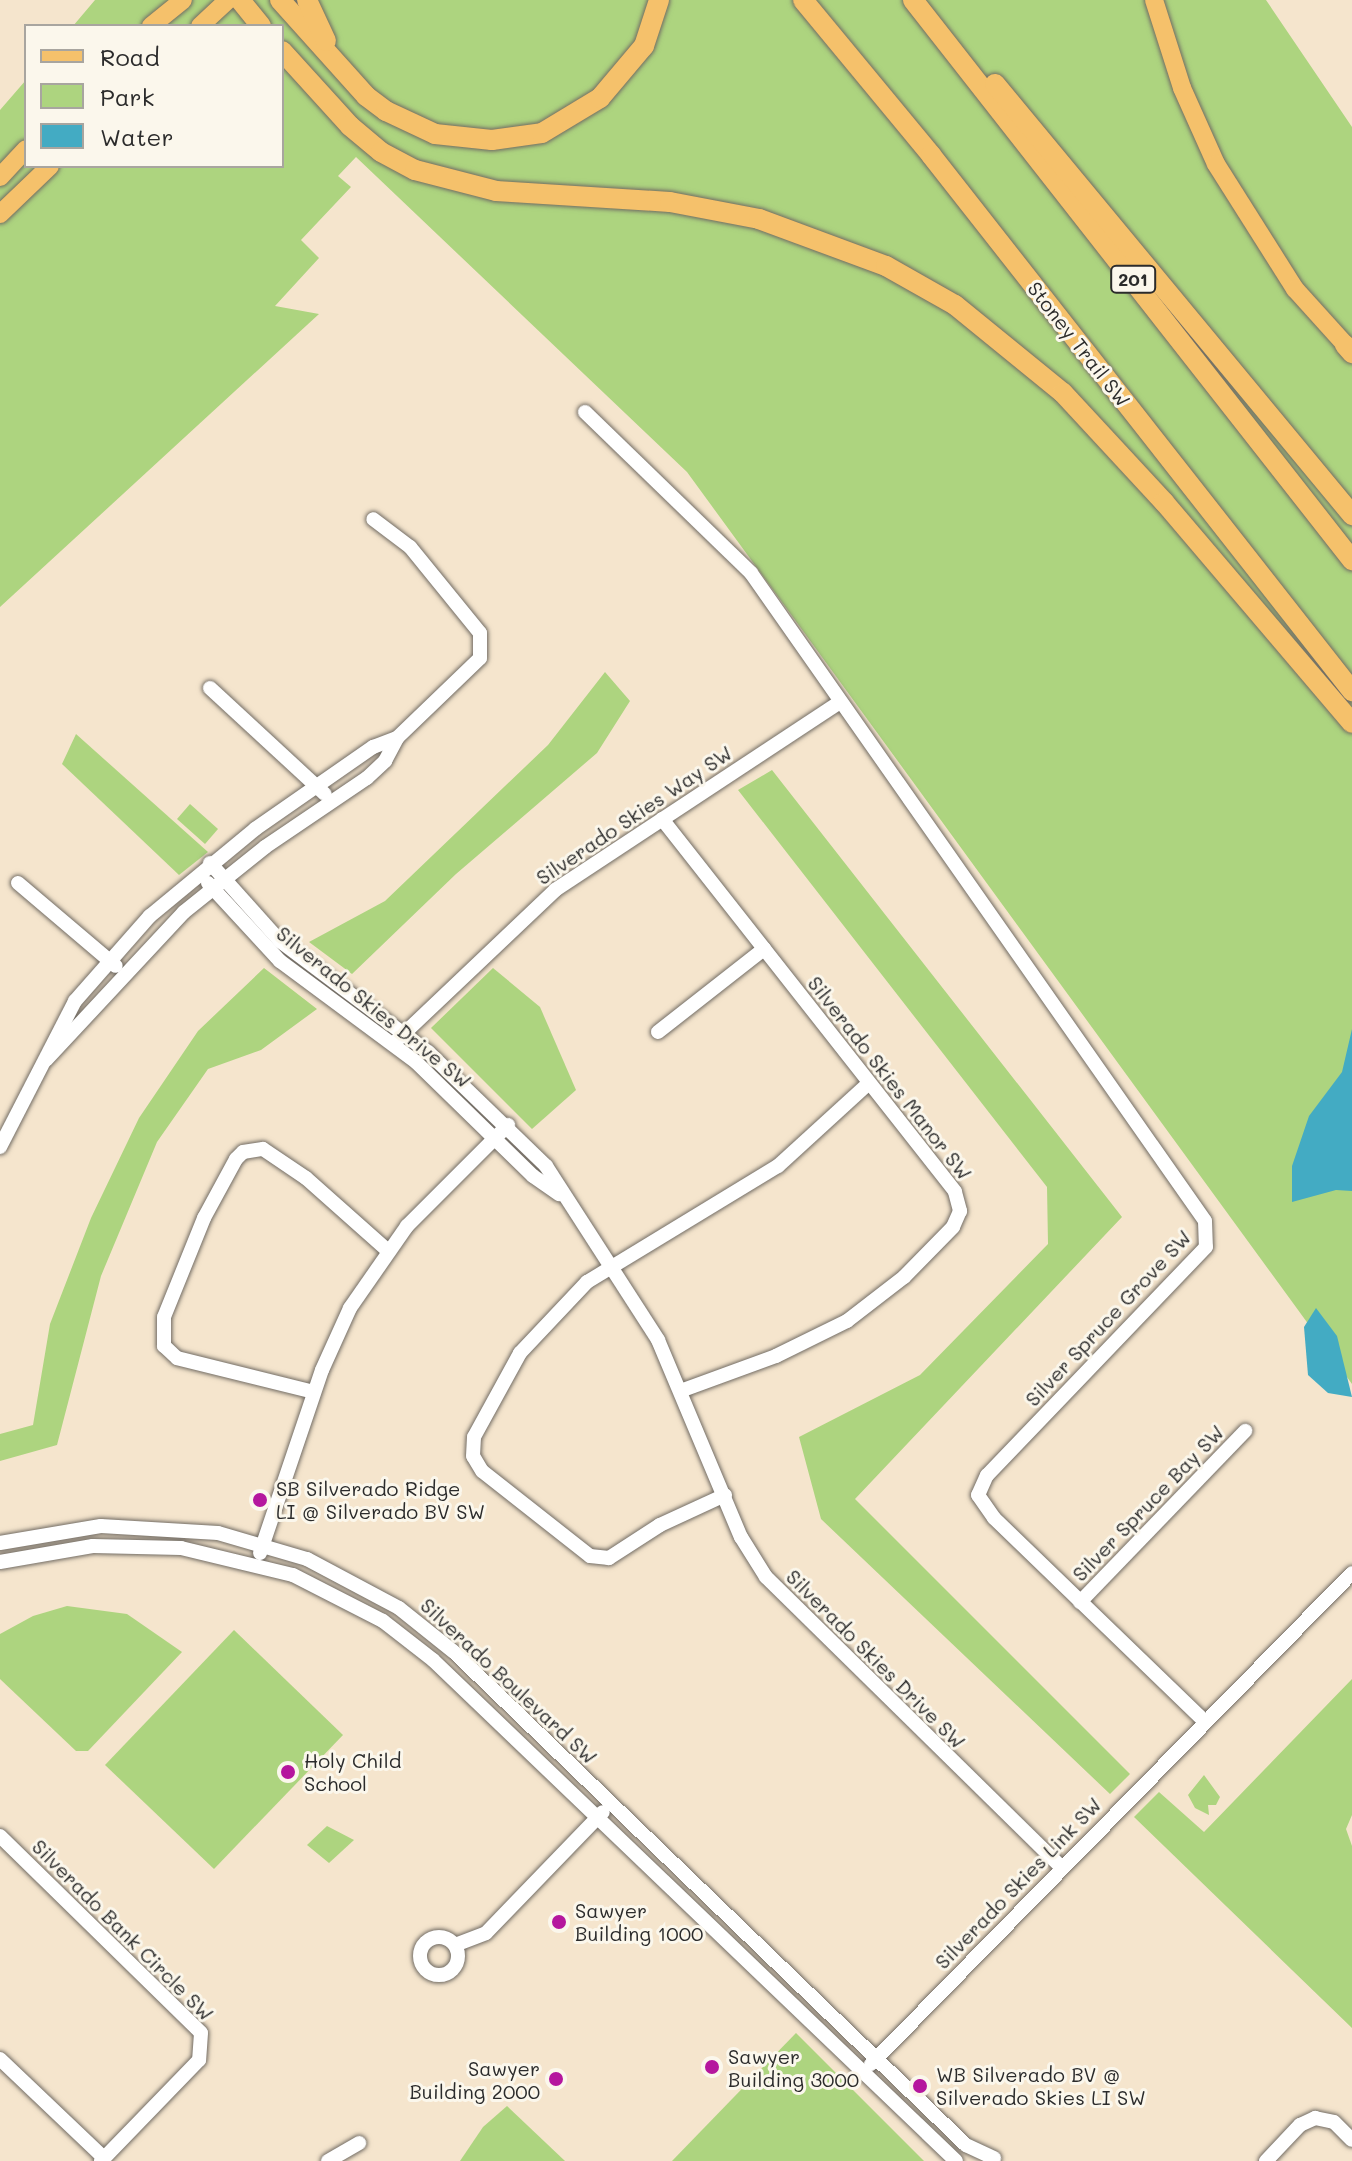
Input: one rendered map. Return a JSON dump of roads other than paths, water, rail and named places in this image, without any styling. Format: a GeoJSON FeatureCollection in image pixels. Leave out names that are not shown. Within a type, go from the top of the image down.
{"type":"FeatureCollection","features":[{"type":"Feature","properties":{"kind":"highway"},"geometry":{"type":"LineString","coordinates":[[240,0],[259,24]]}},
{"type":"Feature","properties":{"kind":"highway"},"geometry":{"type":"LineString","coordinates":[[280,0],[344,73],[386,111],[435,134],[492,140],[542,133],[587,109],[631,66],[659,0]]}},
{"type":"Feature","properties":{"kind":"highway"},"geometry":{"type":"LineString","coordinates":[[307,0],[344,73]]}},
{"type":"Feature","properties":{"kind":"highway","name":"Stoney Trail SW"},"geometry":{"type":"LineString","coordinates":[[803,0],[931,155],[1352,691]]}},
{"type":"Feature","properties":{"kind":"highway","name":"201"},"geometry":{"type":"LineString","coordinates":[[913,0],[1352,560]]}},
{"type":"Feature","properties":{"kind":"highway"},"geometry":{"type":"LineString","coordinates":[[921,0],[1032,125],[1352,515]]}},
{"type":"Feature","properties":{"kind":"highway"},"geometry":{"type":"LineString","coordinates":[[284,53],[350,126],[381,152],[415,170],[496,191],[670,202],[759,219],[886,266],[955,305],[1063,393],[1164,502],[1352,723]]}},
{"type":"Feature","properties":{"kind":"main road"},"geometry":{"type":"LineString","coordinates":[[151,24],[159,0]]}},
{"type":"Feature","properties":{"kind":"main road"},"geometry":{"type":"LineString","coordinates":[[153,24],[183,0]]}},
{"type":"Feature","properties":{"kind":"main road"},"geometry":{"type":"LineString","coordinates":[[202,24],[228,0]]}},
{"type":"Feature","properties":{"kind":"main road"},"geometry":{"type":"LineString","coordinates":[[1154,0],[1182,88],[1216,164],[1295,289],[1350,350]]}},
{"type":"Feature","properties":{"kind":"main road"},"geometry":{"type":"LineString","coordinates":[[0,177],[24,151]]}},
{"type":"Feature","properties":{"kind":"main road"},"geometry":{"type":"LineString","coordinates":[[0,214],[48,168]]}},
{"type":"Feature","properties":{"kind":"street"},"geometry":{"type":"LineString","coordinates":[[585,412],[751,573],[840,702]]}},
{"type":"Feature","properties":{"kind":"street"},"geometry":{"type":"LineString","coordinates":[[46,1060],[125,974],[218,884],[335,802],[385,761],[397,738],[475,665],[483,645],[416,553],[373,519]]}},
{"type":"Feature","properties":{"kind":"street"},"geometry":{"type":"LineString","coordinates":[[210,688],[335,802]]}},
{"type":"Feature","properties":{"kind":"street","name":"Silverado Skies Way SW"},"geometry":{"type":"LineString","coordinates":[[398,1039],[555,890],[840,702]]}},
{"type":"Feature","properties":{"kind":"street","name":"Silver Spruce Grove SW"},"geometry":{"type":"LineString","coordinates":[[840,702],[1209,1232],[1206,1247],[981,1484],[984,1508],[1203,1720]]}},
{"type":"Feature","properties":{"kind":"street"},"geometry":{"type":"LineString","coordinates":[[0,1147],[75,1001],[109,961],[205,868],[373,747],[397,738]]}},
{"type":"Feature","properties":{"kind":"street","name":"Silverado Skies Manor SW"},"geometry":{"type":"LineString","coordinates":[[662,819],[955,1192],[958,1220],[904,1277],[847,1321],[776,1356],[683,1390]]}},
{"type":"Feature","properties":{"kind":"street","name":"Silverado Skies Drive SW"},"geometry":{"type":"LineString","coordinates":[[205,868],[280,961],[398,1039],[546,1166],[611,1263],[683,1390],[741,1537],[791,1607],[1061,1867]]}},
{"type":"Feature","properties":{"kind":"street"},"geometry":{"type":"LineString","coordinates":[[18,883],[125,974]]}},
{"type":"Feature","properties":{"kind":"street"},"geometry":{"type":"LineString","coordinates":[[658,1032],[764,949]]}},
{"type":"Feature","properties":{"kind":"street"},"geometry":{"type":"LineString","coordinates":[[725,1495],[600,1559],[583,1552],[482,1471],[473,1456],[474,1437],[486,1408],[520,1353],[552,1314],[611,1263],[778,1166],[869,1083]]}},
{"type":"Feature","properties":{"kind":"street"},"geometry":{"type":"LineString","coordinates":[[256,1563],[314,1392],[350,1308],[387,1250],[502,1130]]}},
{"type":"Feature","properties":{"kind":"street"},"geometry":{"type":"LineString","coordinates":[[314,1392],[177,1358],[164,1346],[164,1317],[204,1218],[236,1159],[243,1152],[263,1149],[306,1178],[387,1250]]}},
{"type":"Feature","properties":{"kind":"street","name":"Silver Spruce Bay SW"},"geometry":{"type":"LineString","coordinates":[[1080,1602],[1245,1431]]}},
{"type":"Feature","properties":{"kind":"street","name":"Silverado Boulevard SW"},"geometry":{"type":"LineString","coordinates":[[0,1543],[79,1527],[135,1525],[207,1531],[263,1544],[331,1570],[416,1621],[611,1803],[966,2145],[989,2159],[1010,2161]]}},
{"type":"Feature","properties":{"kind":"street","name":"Silverado Boulevard SW"},"geometry":{"type":"LineString","coordinates":[[0,1562],[56,1550],[130,1544],[181,1548],[256,1563],[329,1591],[407,1638],[956,2161]]}},
{"type":"Feature","properties":{"kind":"street","name":"Silverado Skies Link SW"},"geometry":{"type":"LineString","coordinates":[[863,2073],[1203,1720],[1352,1573]]}},
{"type":"Feature","properties":{"kind":"street"},"geometry":{"type":"LineString","coordinates":[[455,1945],[486,1933],[611,1803]]}},
{"type":"Feature","properties":{"kind":"street","name":"Silverado Bank Circle SW"},"geometry":{"type":"LineString","coordinates":[[0,1836],[201,2033],[199,2060],[103,2160]]}},
{"type":"Feature","properties":{"kind":"street"},"geometry":{"type":"LineString","coordinates":[[705,1921],[719,1907]]}},
{"type":"Feature","properties":{"kind":"street"},"geometry":{"type":"LineString","coordinates":[[0,2059],[103,2160]]}},
{"type":"Feature","properties":{"kind":"street"},"geometry":{"type":"LineString","coordinates":[[1266,2161],[1300,2125],[1315,2118],[1334,2122],[1352,2140]]}},
{"type":"Feature","properties":{"kind":"street"},"geometry":{"type":"LineString","coordinates":[[328,2161],[359,2143]]}},
{"type":"Feature","properties":{"kind":"water"},"geometry":{"type":"Polygon","coordinates":[[[1352,1029],[1352,1191],[1336,1190],[1292,1202],[1292,1166],[1309,1116],[1342,1072],[1352,1029]]]}},
{"type":"Feature","properties":{"kind":"water"},"geometry":{"type":"Polygon","coordinates":[[[1316,1308],[1337,1336],[1352,1397],[1328,1393],[1308,1375],[1304,1327],[1316,1308]]]}},
{"type":"Feature","properties":{"kind":"place","name":"SB Silverado Ridge LI @ Silverado BV SW"},"geometry":{"type":"Point","coordinates":[260,1500]}},
{"type":"Feature","properties":{"kind":"place","name":"Holy Child School"},"geometry":{"type":"Point","coordinates":[288,1772]}},
{"type":"Feature","properties":{"kind":"place","name":"Sawyer Building 1000"},"geometry":{"type":"Point","coordinates":[559,1922]}},
{"type":"Feature","properties":{"kind":"place","name":"Sawyer Building 3000"},"geometry":{"type":"Point","coordinates":[712,2067]}},
{"type":"Feature","properties":{"kind":"place","name":"Sawyer Building 2000"},"geometry":{"type":"Point","coordinates":[556,2079]}},
{"type":"Feature","properties":{"kind":"place","name":"WB Silverado BV @ Silverado Skies LI SW"},"geometry":{"type":"Point","coordinates":[920,2086]}}]}
